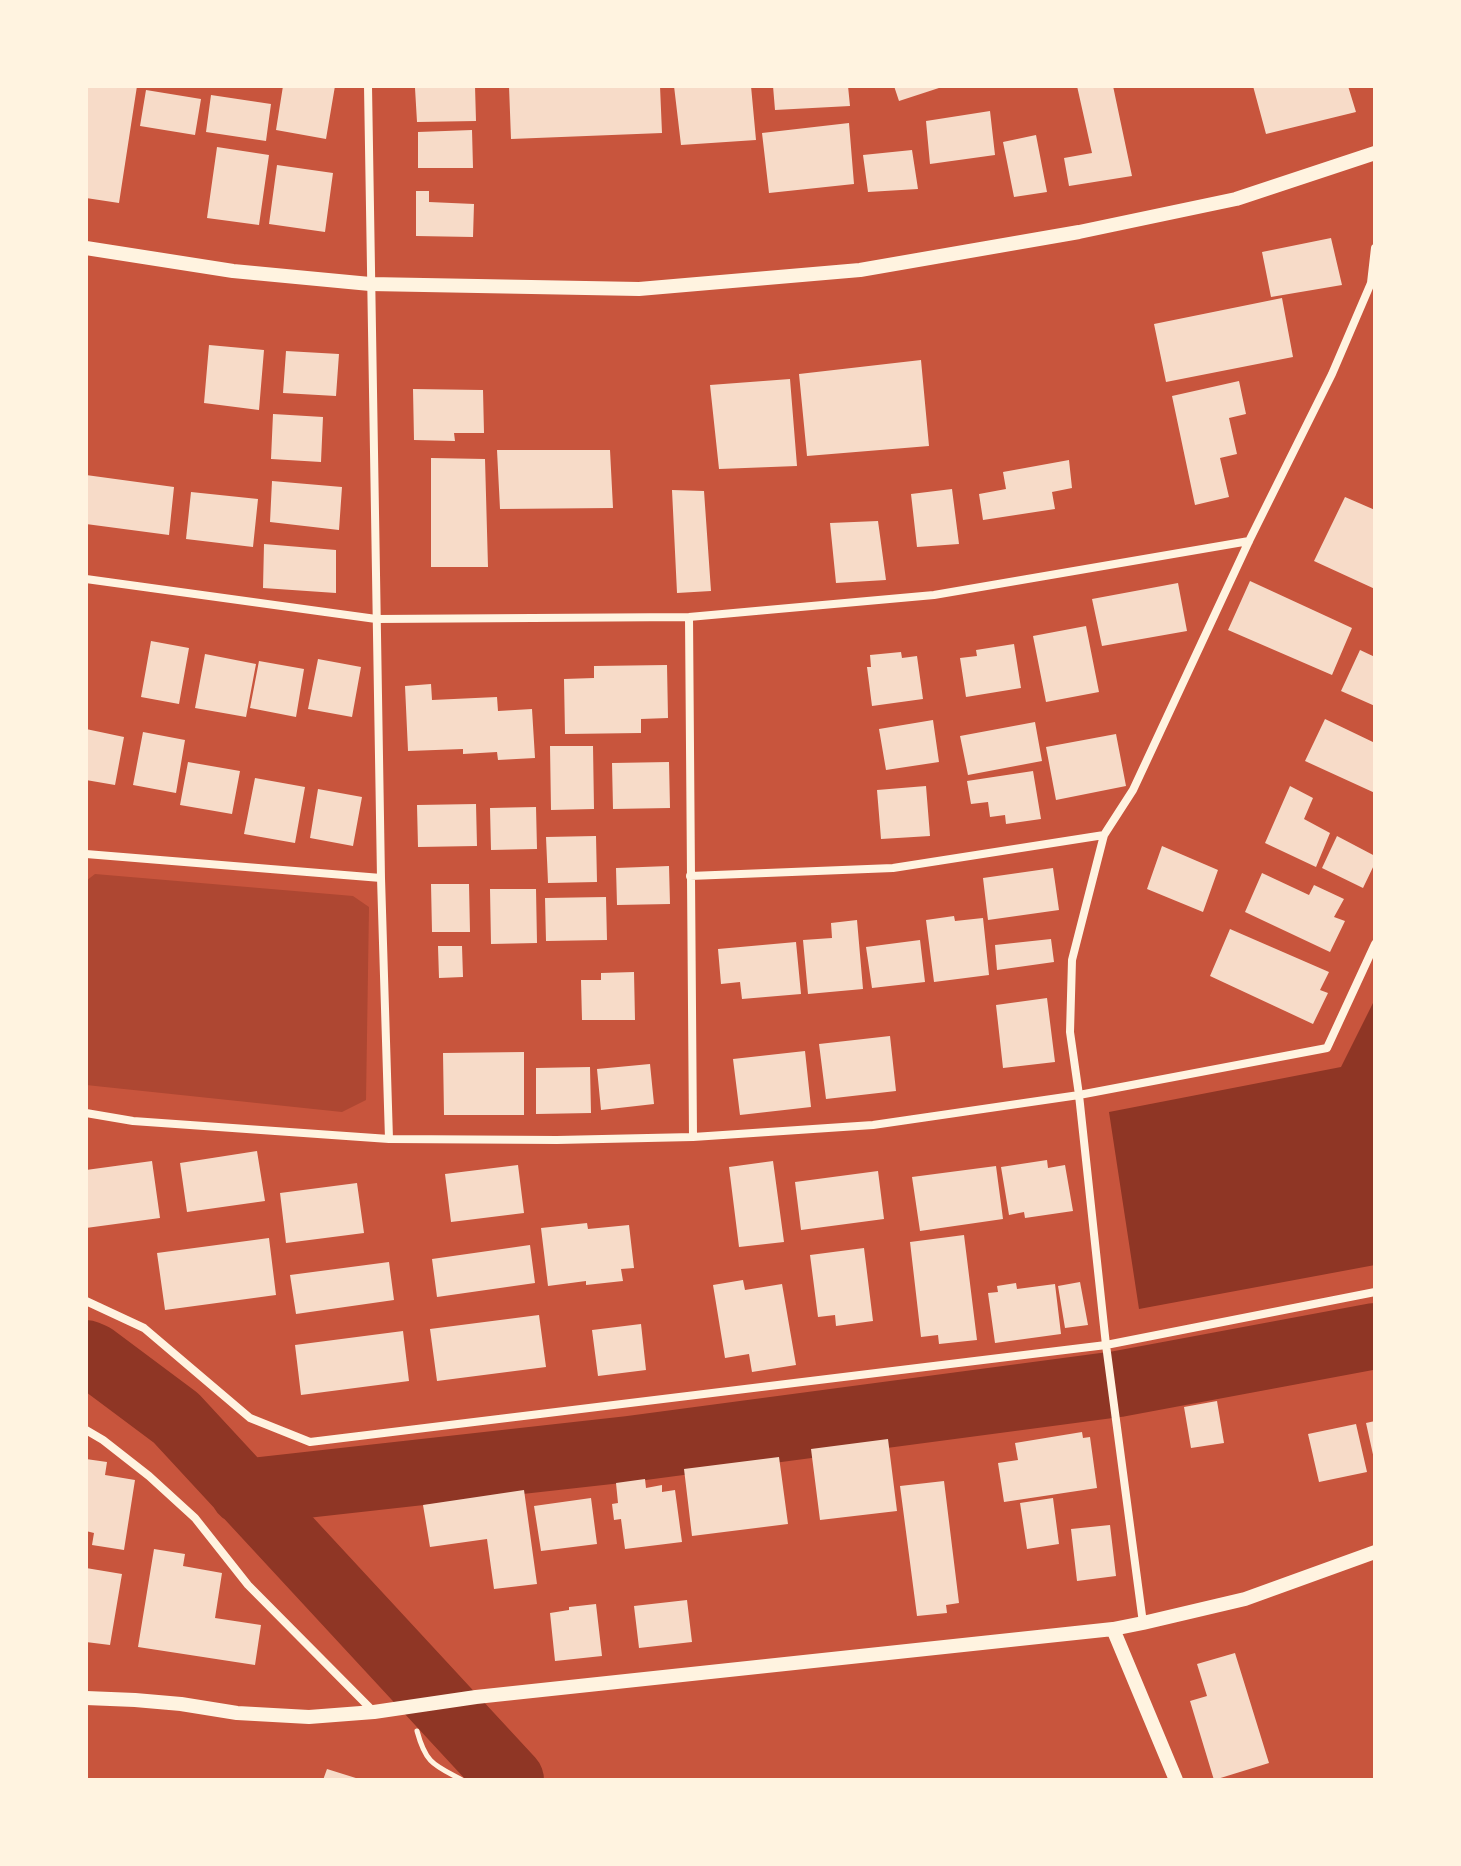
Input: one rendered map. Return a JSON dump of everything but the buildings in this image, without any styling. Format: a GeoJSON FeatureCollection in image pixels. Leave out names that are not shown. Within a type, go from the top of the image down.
{"type":"FeatureCollection","features":[{"type":"Feature","properties":{"kind":"street"},"geometry":{"type":"LineString","coordinates":[[368,86],[381,878],[389,1139]]}},
{"type":"Feature","properties":{"kind":"street"},"geometry":{"type":"LineString","coordinates":[[86,248],[233,271],[370,284],[639,289],[860,270],[1079,232],[1236,199],[1375,153]]}},
{"type":"Feature","properties":{"kind":"street"},"geometry":{"type":"LineString","coordinates":[[1143,1623],[1106,1345],[1070,1032],[1072,960],[1104,835],[1133,790],[1249,541],[1332,374],[1371,283],[1375,248]]}},
{"type":"Feature","properties":{"kind":"street"},"geometry":{"type":"LineString","coordinates":[[86,579],[376,619],[689,617],[934,595],[1249,541]]}},
{"type":"Feature","properties":{"kind":"street"},"geometry":{"type":"LineString","coordinates":[[689,617],[693,1137]]}},
{"type":"Feature","properties":{"kind":"street"},"geometry":{"type":"LineString","coordinates":[[690,876],[893,868],[1104,835]]}},
{"type":"Feature","properties":{"kind":"street"},"geometry":{"type":"LineString","coordinates":[[86,854],[381,878]]}},
{"type":"Feature","properties":{"kind":"street"},"geometry":{"type":"LineString","coordinates":[[86,1113],[133,1121],[389,1139],[693,1137],[873,1125],[1079,1095],[1327,1048],[1375,944]]}},
{"type":"Feature","properties":{"kind":"street"},"geometry":{"type":"LineString","coordinates":[[86,1301],[144,1328],[250,1418],[310,1442],[1106,1345],[1375,1292]]}},
{"type":"Feature","properties":{"kind":"street"},"geometry":{"type":"LineString","coordinates":[[86,1430],[149,1476],[195,1518],[248,1585],[374,1712]]}},
{"type":"Feature","properties":{"kind":"street"},"geometry":{"type":"LineString","coordinates":[[86,1698],[309,1717],[1113,1629],[1245,1599],[1375,1552]]}},
{"type":"Feature","properties":{"kind":"street"},"geometry":{"type":"LineString","coordinates":[[1113,1629],[1176,1780]]}},
{"type":"Feature","properties":{"kind":"path"},"geometry":{"type":"LineString","coordinates":[[410,1707],[421,1749],[433,1765],[462,1780]]}},
{"type":"Feature","properties":{"kind":"shaded area"},"geometry":{"type":"Polygon","coordinates":[[[95,874],[353,896],[369,907],[366,1100],[342,1112],[86,1085],[86,881],[95,874]]]}},
{"type":"Feature","properties":{"kind":"shaded area"},"geometry":{"type":"Polygon","coordinates":[[[1375,999],[1375,1265],[1139,1309],[1109,1112],[1341,1067],[1375,999]]]}},
{"type":"Feature","properties":{"kind":"waterway"},"geometry":{"type":"LineString","coordinates":[[243,1492],[629,1449],[1118,1384],[1375,1336]]}},
{"type":"Feature","properties":{"kind":"waterway"},"geometry":{"type":"LineString","coordinates":[[86,1353],[176,1418],[511,1780]]}}]}
